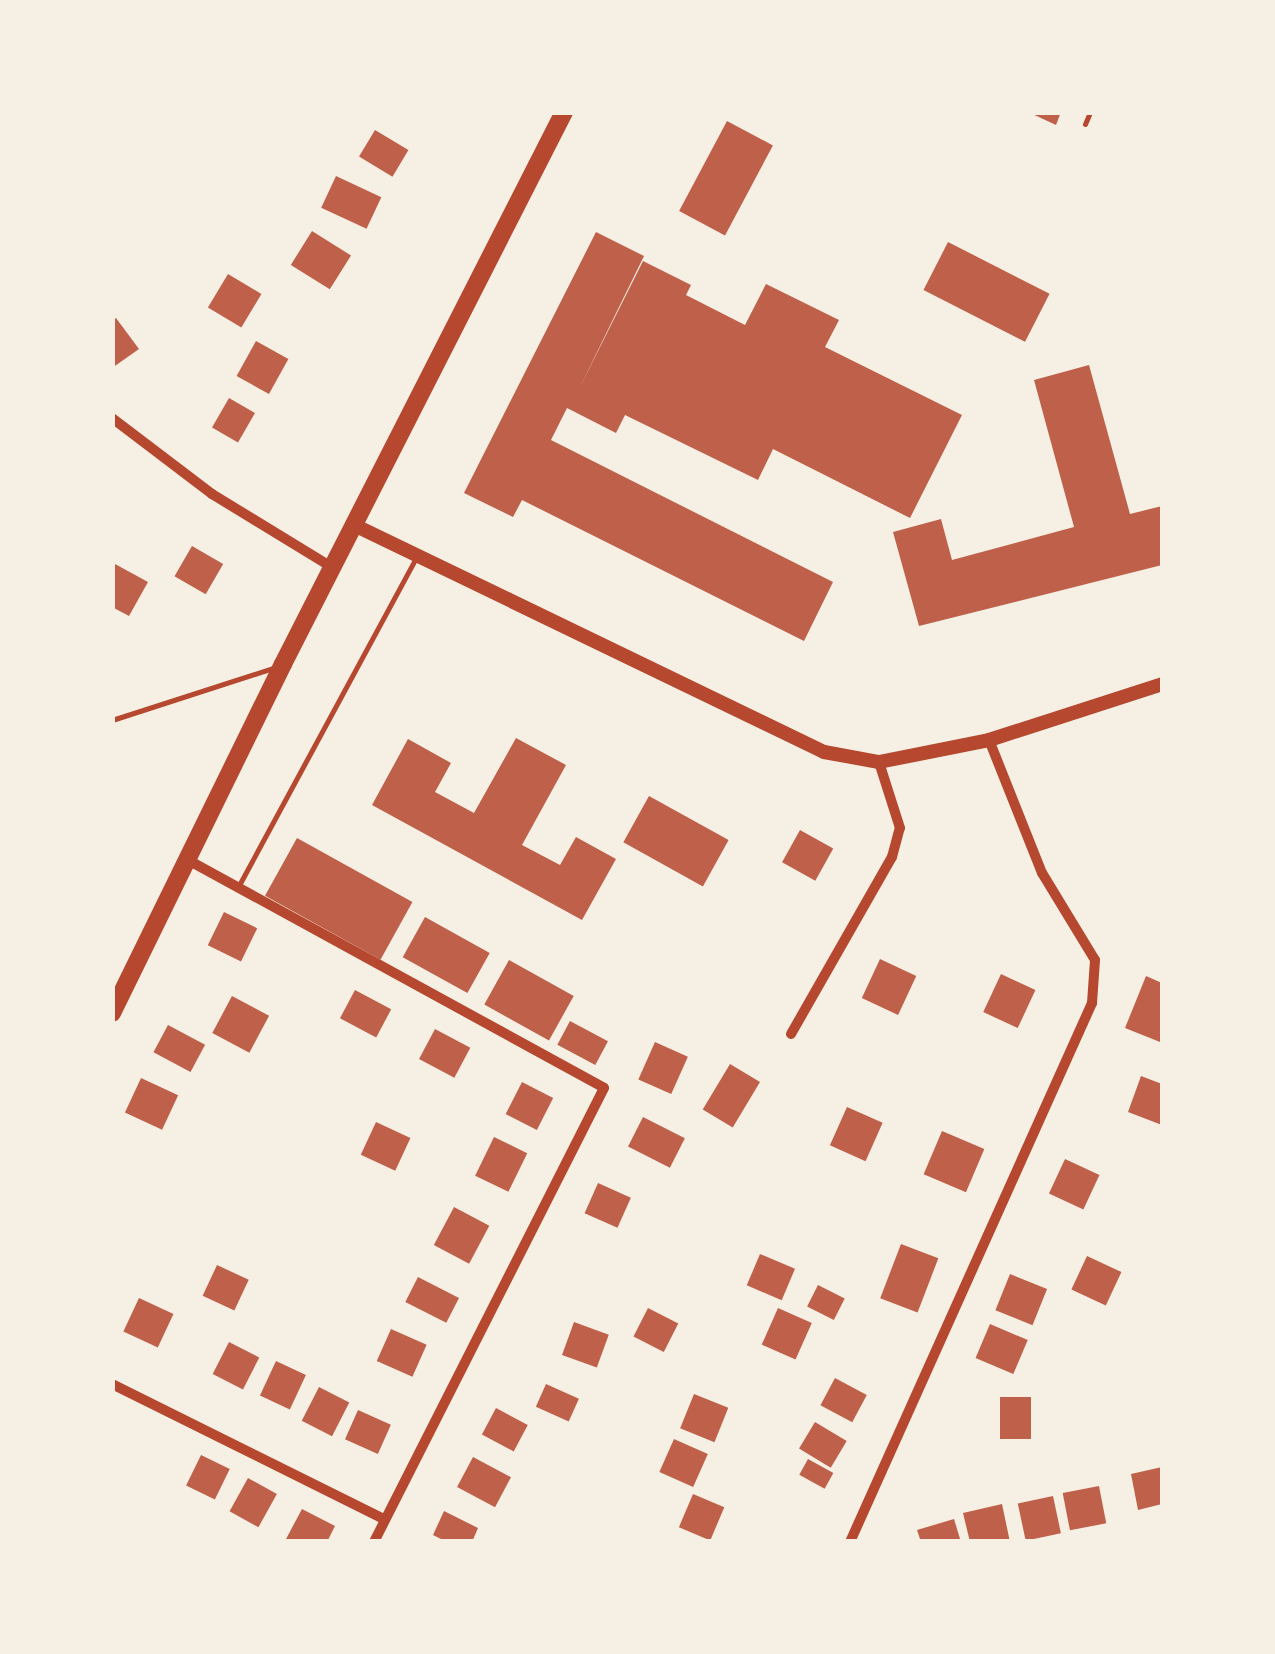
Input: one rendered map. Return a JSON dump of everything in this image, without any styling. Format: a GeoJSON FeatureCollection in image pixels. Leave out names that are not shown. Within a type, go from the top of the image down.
{"type":"FeatureCollection","features":[{"type":"Feature","properties":{"kind":"highway"},"geometry":{"type":"LineString","coordinates":[[112,1014],[283,664],[564,112]]}},
{"type":"Feature","properties":{"kind":"street"},"geometry":{"type":"LineString","coordinates":[[112,418],[212,494],[333,568]]}},
{"type":"Feature","properties":{"kind":"street"},"geometry":{"type":"LineString","coordinates":[[354,526],[824,752],[879,762],[989,740],[1162,684]]}},
{"type":"Feature","properties":{"kind":"street"},"geometry":{"type":"LineString","coordinates":[[850,1542],[1082,1026],[1096,981],[1095,960],[1042,873],[989,740]]}},
{"type":"Feature","properties":{"kind":"street"},"geometry":{"type":"LineString","coordinates":[[791,1034],[892,856],[900,828],[879,762]]}},
{"type":"Feature","properties":{"kind":"street"},"geometry":{"type":"LineString","coordinates":[[188,860],[604,1088],[374,1542]]}},
{"type":"Feature","properties":{"kind":"street"},"geometry":{"type":"LineString","coordinates":[[112,1384],[384,1519]]}},
{"type":"Feature","properties":{"kind":"lane"},"geometry":{"type":"LineString","coordinates":[[1085,124],[1090,112]]}},
{"type":"Feature","properties":{"kind":"lane"},"geometry":{"type":"LineString","coordinates":[[238,888],[417,556]]}},
{"type":"Feature","properties":{"kind":"lane"},"geometry":{"type":"LineString","coordinates":[[112,720],[283,664]]}},
{"type":"Feature","properties":{"kind":"building"},"geometry":{"type":"Polygon","coordinates":[[[1028,112],[1061,112],[1056,125],[1028,112]]]}},
{"type":"Feature","properties":{"kind":"building"},"geometry":{"type":"Polygon","coordinates":[[[727,121],[773,145],[725,235],[679,211],[727,121]]]}},
{"type":"Feature","properties":{"kind":"building"},"geometry":{"type":"Polygon","coordinates":[[[375,130],[408,150],[392,177],[359,157],[375,130]]]}},
{"type":"Feature","properties":{"kind":"building"},"geometry":{"type":"Polygon","coordinates":[[[336,176],[381,197],[367,229],[321,208],[336,176]]]}},
{"type":"Feature","properties":{"kind":"building"},"geometry":{"type":"Polygon","coordinates":[[[312,231],[351,255],[330,289],[291,265],[312,231]]]}},
{"type":"Feature","properties":{"kind":"building"},"geometry":{"type":"Polygon","coordinates":[[[596,232],[644,256],[579,389],[643,261],[691,285],[686,295],[745,325],[766,284],[839,320],[825,347],[962,415],[910,518],[773,449],[758,480],[625,415],[616,433],[567,408],[551,440],[833,582],[804,641],[522,500],[513,517],[464,493],[596,232]]]}},
{"type":"Feature","properties":{"kind":"building"},"geometry":{"type":"Polygon","coordinates":[[[948,242],[1050,294],[1025,342],[923,290],[948,242]]]}},
{"type":"Feature","properties":{"kind":"building"},"geometry":{"type":"Polygon","coordinates":[[[228,274],[261,294],[241,328],[208,307],[228,274]]]}},
{"type":"Feature","properties":{"kind":"building"},"geometry":{"type":"Polygon","coordinates":[[[116,318],[139,349],[112,368],[112,321],[116,318]]]}},
{"type":"Feature","properties":{"kind":"building"},"geometry":{"type":"Polygon","coordinates":[[[256,341],[288,359],[269,394],[237,376],[256,341]]]}},
{"type":"Feature","properties":{"kind":"building"},"geometry":{"type":"Polygon","coordinates":[[[1089,365],[1130,514],[1162,506],[1162,565],[919,626],[893,532],[941,519],[952,560],[1074,527],[1034,380],[1089,365]]]}},
{"type":"Feature","properties":{"kind":"building"},"geometry":{"type":"Polygon","coordinates":[[[229,398],[255,413],[238,442],[212,427],[229,398]]]}},
{"type":"Feature","properties":{"kind":"building"},"geometry":{"type":"Polygon","coordinates":[[[192,546],[223,564],[206,594],[174,576],[192,546]]]}},
{"type":"Feature","properties":{"kind":"building"},"geometry":{"type":"Polygon","coordinates":[[[115,564],[148,582],[129,616],[112,607],[115,564]]]}},
{"type":"Feature","properties":{"kind":"building"},"geometry":{"type":"Polygon","coordinates":[[[516,738],[566,765],[522,845],[560,865],[576,837],[616,859],[582,920],[372,805],[408,739],[451,763],[435,792],[474,813],[516,738]]]}},
{"type":"Feature","properties":{"kind":"building"},"geometry":{"type":"Polygon","coordinates":[[[649,796],[729,840],[703,886],[623,842],[649,796]]]}},
{"type":"Feature","properties":{"kind":"building"},"geometry":{"type":"Polygon","coordinates":[[[800,830],[833,848],[815,881],[782,862],[800,830]]]}},
{"type":"Feature","properties":{"kind":"building"},"geometry":{"type":"Polygon","coordinates":[[[297,838],[412,902],[380,960],[265,896],[297,838]]]}},
{"type":"Feature","properties":{"kind":"building"},"geometry":{"type":"Polygon","coordinates":[[[224,912],[257,928],[241,961],[208,945],[224,912]]]}},
{"type":"Feature","properties":{"kind":"building"},"geometry":{"type":"Polygon","coordinates":[[[425,917],[490,953],[467,993],[403,957],[425,917]]]}},
{"type":"Feature","properties":{"kind":"building"},"geometry":{"type":"Polygon","coordinates":[[[880,959],[916,976],[898,1015],[862,998],[880,959]]]}},
{"type":"Feature","properties":{"kind":"building"},"geometry":{"type":"Polygon","coordinates":[[[509,960],[574,996],[549,1040],[484,1005],[509,960]]]}},
{"type":"Feature","properties":{"kind":"building"},"geometry":{"type":"Polygon","coordinates":[[[1001,974],[1035,990],[1018,1028],[983,1012],[1001,974]]]}},
{"type":"Feature","properties":{"kind":"building"},"geometry":{"type":"Polygon","coordinates":[[[1146,976],[1162,983],[1160,1042],[1125,1028],[1146,976]]]}},
{"type":"Feature","properties":{"kind":"building"},"geometry":{"type":"Polygon","coordinates":[[[355,990],[391,1009],[376,1038],[340,1018],[355,990]]]}},
{"type":"Feature","properties":{"kind":"building"},"geometry":{"type":"Polygon","coordinates":[[[232,996],[269,1016],[249,1053],[212,1033],[232,996]]]}},
{"type":"Feature","properties":{"kind":"building"},"geometry":{"type":"Polygon","coordinates":[[[570,1021],[608,1041],[595,1065],[557,1045],[570,1021]]]}},
{"type":"Feature","properties":{"kind":"building"},"geometry":{"type":"Polygon","coordinates":[[[168,1025],[205,1045],[191,1072],[153,1052],[168,1025]]]}},
{"type":"Feature","properties":{"kind":"building"},"geometry":{"type":"Polygon","coordinates":[[[435,1029],[470,1048],[454,1078],[419,1059],[435,1029]]]}},
{"type":"Feature","properties":{"kind":"building"},"geometry":{"type":"Polygon","coordinates":[[[655,1042],[688,1057],[671,1094],[638,1079],[655,1042]]]}},
{"type":"Feature","properties":{"kind":"building"},"geometry":{"type":"Polygon","coordinates":[[[730,1064],[760,1082],[733,1127],[703,1109],[730,1064]]]}},
{"type":"Feature","properties":{"kind":"building"},"geometry":{"type":"Polygon","coordinates":[[[1141,1076],[1162,1084],[1162,1125],[1128,1112],[1141,1076]]]}},
{"type":"Feature","properties":{"kind":"building"},"geometry":{"type":"Polygon","coordinates":[[[141,1078],[178,1095],[162,1130],[125,1112],[141,1078]]]}},
{"type":"Feature","properties":{"kind":"building"},"geometry":{"type":"Polygon","coordinates":[[[522,1082],[553,1098],[537,1130],[506,1114],[522,1082]]]}},
{"type":"Feature","properties":{"kind":"building"},"geometry":{"type":"Polygon","coordinates":[[[847,1107],[883,1123],[866,1161],[830,1145],[847,1107]]]}},
{"type":"Feature","properties":{"kind":"building"},"geometry":{"type":"Polygon","coordinates":[[[643,1117],[685,1138],[670,1168],[628,1146],[643,1117]]]}},
{"type":"Feature","properties":{"kind":"building"},"geometry":{"type":"Polygon","coordinates":[[[376,1122],[410,1138],[395,1171],[361,1155],[376,1122]]]}},
{"type":"Feature","properties":{"kind":"building"},"geometry":{"type":"Polygon","coordinates":[[[942,1131],[984,1149],[966,1192],[924,1174],[942,1131]]]}},
{"type":"Feature","properties":{"kind":"building"},"geometry":{"type":"Polygon","coordinates":[[[494,1137],[527,1153],[508,1192],[475,1176],[494,1137]]]}},
{"type":"Feature","properties":{"kind":"building"},"geometry":{"type":"Polygon","coordinates":[[[1065,1159],[1099,1175],[1083,1209],[1049,1193],[1065,1159]]]}},
{"type":"Feature","properties":{"kind":"building"},"geometry":{"type":"Polygon","coordinates":[[[598,1183],[631,1198],[617,1228],[585,1213],[598,1183]]]}},
{"type":"Feature","properties":{"kind":"building"},"geometry":{"type":"Polygon","coordinates":[[[454,1207],[489,1226],[469,1264],[434,1245],[454,1207]]]}},
{"type":"Feature","properties":{"kind":"building"},"geometry":{"type":"Polygon","coordinates":[[[901,1244],[938,1258],[918,1312],[880,1298],[901,1244]]]}},
{"type":"Feature","properties":{"kind":"building"},"geometry":{"type":"Polygon","coordinates":[[[760,1254],[795,1269],[782,1300],[747,1285],[760,1254]]]}},
{"type":"Feature","properties":{"kind":"building"},"geometry":{"type":"Polygon","coordinates":[[[1087,1256],[1121,1272],[1106,1306],[1071,1290],[1087,1256]]]}},
{"type":"Feature","properties":{"kind":"building"},"geometry":{"type":"Polygon","coordinates":[[[217,1265],[249,1280],[234,1311],[203,1296],[217,1265]]]}},
{"type":"Feature","properties":{"kind":"building"},"geometry":{"type":"Polygon","coordinates":[[[1010,1274],[1047,1289],[1032,1325],[995,1310],[1010,1274]]]}},
{"type":"Feature","properties":{"kind":"building"},"geometry":{"type":"Polygon","coordinates":[[[418,1277],[459,1298],[446,1323],[405,1302],[418,1277]]]}},
{"type":"Feature","properties":{"kind":"building"},"geometry":{"type":"Polygon","coordinates":[[[818,1285],[845,1299],[834,1320],[807,1306],[818,1285]]]}},
{"type":"Feature","properties":{"kind":"building"},"geometry":{"type":"Polygon","coordinates":[[[139,1298],[173,1314],[158,1348],[123,1332],[139,1298]]]}},
{"type":"Feature","properties":{"kind":"building"},"geometry":{"type":"Polygon","coordinates":[[[648,1308],[678,1323],[664,1352],[633,1337],[648,1308]]]}},
{"type":"Feature","properties":{"kind":"building"},"geometry":{"type":"Polygon","coordinates":[[[778,1308],[812,1323],[796,1360],[762,1345],[778,1308]]]}},
{"type":"Feature","properties":{"kind":"building"},"geometry":{"type":"Polygon","coordinates":[[[574,1322],[609,1335],[597,1368],[562,1355],[574,1322]]]}},
{"type":"Feature","properties":{"kind":"building"},"geometry":{"type":"Polygon","coordinates":[[[990,1324],[1028,1340],[1013,1374],[976,1358],[990,1324]]]}},
{"type":"Feature","properties":{"kind":"building"},"geometry":{"type":"Polygon","coordinates":[[[391,1329],[427,1345],[412,1377],[377,1361],[391,1329]]]}},
{"type":"Feature","properties":{"kind":"building"},"geometry":{"type":"Polygon","coordinates":[[[229,1342],[259,1357],[243,1390],[213,1374],[229,1342]]]}},
{"type":"Feature","properties":{"kind":"building"},"geometry":{"type":"Polygon","coordinates":[[[276,1361],[306,1375],[290,1409],[260,1395],[276,1361]]]}},
{"type":"Feature","properties":{"kind":"building"},"geometry":{"type":"Polygon","coordinates":[[[835,1378],[867,1395],[852,1422],[820,1405],[835,1378]]]}},
{"type":"Feature","properties":{"kind":"building"},"geometry":{"type":"Polygon","coordinates":[[[546,1384],[579,1399],[569,1421],[536,1407],[546,1384]]]}},
{"type":"Feature","properties":{"kind":"building"},"geometry":{"type":"Polygon","coordinates":[[[319,1387],[349,1402],[332,1436],[302,1421],[319,1387]]]}},
{"type":"Feature","properties":{"kind":"building"},"geometry":{"type":"Polygon","coordinates":[[[694,1394],[728,1408],[714,1442],[680,1428],[694,1394]]]}},
{"type":"Feature","properties":{"kind":"building"},"geometry":{"type":"Polygon","coordinates":[[[1000,1397],[1031,1397],[1031,1439],[1000,1439],[1000,1397]]]}},
{"type":"Feature","properties":{"kind":"building"},"geometry":{"type":"Polygon","coordinates":[[[496,1408],[528,1425],[514,1451],[482,1434],[496,1408]]]}},
{"type":"Feature","properties":{"kind":"building"},"geometry":{"type":"Polygon","coordinates":[[[358,1410],[391,1425],[378,1454],[345,1439],[358,1410]]]}},
{"type":"Feature","properties":{"kind":"building"},"geometry":{"type":"Polygon","coordinates":[[[815,1422],[847,1441],[831,1468],[799,1449],[815,1422]]]}},
{"type":"Feature","properties":{"kind":"building"},"geometry":{"type":"Polygon","coordinates":[[[674,1439],[708,1454],[693,1487],[659,1472],[674,1439]]]}},
{"type":"Feature","properties":{"kind":"building"},"geometry":{"type":"Polygon","coordinates":[[[201,1455],[230,1469],[215,1500],[186,1486],[201,1455]]]}},
{"type":"Feature","properties":{"kind":"building"},"geometry":{"type":"Polygon","coordinates":[[[473,1457],[511,1477],[495,1507],[457,1487],[473,1457]]]}},
{"type":"Feature","properties":{"kind":"building"},"geometry":{"type":"Polygon","coordinates":[[[808,1459],[833,1473],[825,1489],[799,1475],[808,1459]]]}},
{"type":"Feature","properties":{"kind":"building"},"geometry":{"type":"Polygon","coordinates":[[[1162,1467],[1162,1504],[1138,1510],[1131,1474],[1162,1467]]]}},
{"type":"Feature","properties":{"kind":"building"},"geometry":{"type":"Polygon","coordinates":[[[248,1478],[277,1494],[258,1527],[230,1511],[248,1478]]]}},
{"type":"Feature","properties":{"kind":"building"},"geometry":{"type":"Polygon","coordinates":[[[1099,1486],[1106,1523],[1070,1530],[1063,1493],[1099,1486]]]}},
{"type":"Feature","properties":{"kind":"building"},"geometry":{"type":"Polygon","coordinates":[[[693,1494],[724,1507],[710,1540],[679,1527],[693,1494]]]}},
{"type":"Feature","properties":{"kind":"building"},"geometry":{"type":"Polygon","coordinates":[[[1053,1496],[1061,1533],[1026,1541],[1018,1503],[1053,1496]]]}},
{"type":"Feature","properties":{"kind":"building"},"geometry":{"type":"Polygon","coordinates":[[[1002,1504],[1010,1542],[970,1542],[963,1513],[1002,1504]]]}},
{"type":"Feature","properties":{"kind":"building"},"geometry":{"type":"Polygon","coordinates":[[[302,1509],[335,1526],[327,1542],[286,1539],[302,1509]]]}},
{"type":"Feature","properties":{"kind":"building"},"geometry":{"type":"Polygon","coordinates":[[[444,1511],[478,1528],[472,1542],[447,1542],[433,1535],[444,1511]]]}},
{"type":"Feature","properties":{"kind":"building"},"geometry":{"type":"Polygon","coordinates":[[[954,1519],[961,1542],[921,1542],[917,1530],[954,1519]]]}}]}
